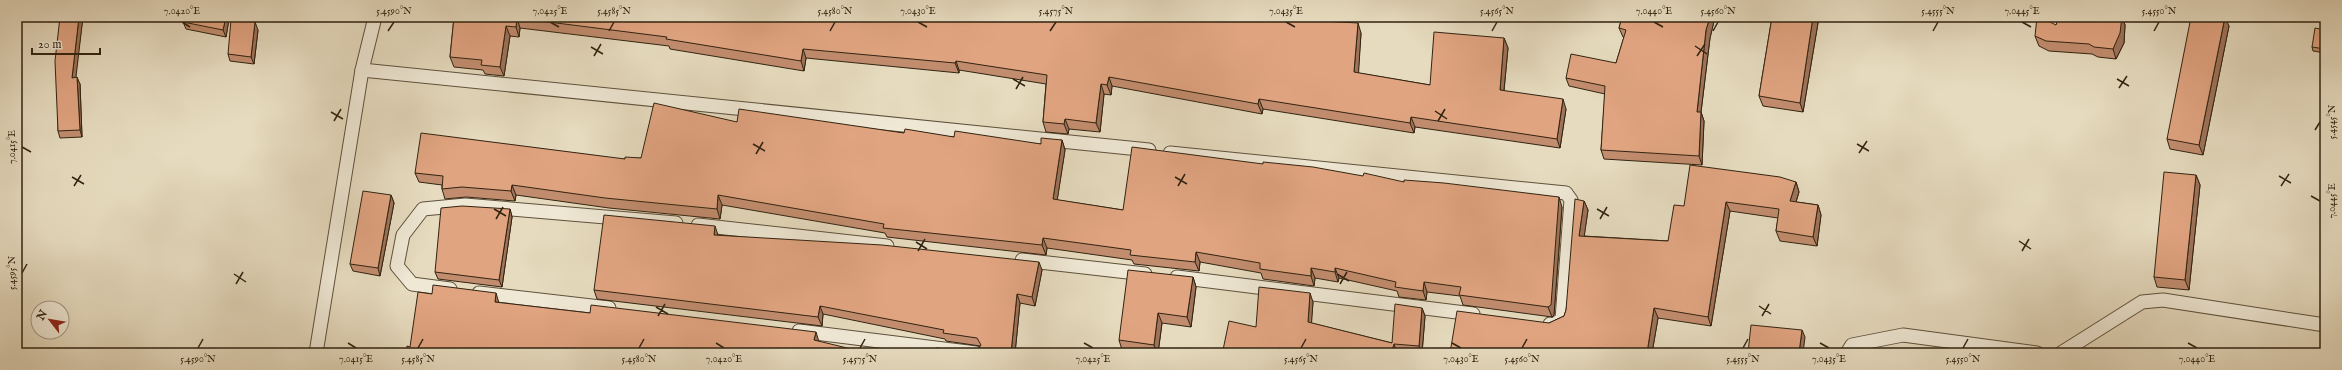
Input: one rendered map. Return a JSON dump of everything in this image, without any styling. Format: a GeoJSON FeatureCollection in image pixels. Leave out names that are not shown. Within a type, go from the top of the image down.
{"type":"FeatureCollection","features":[{"type":"Feature","properties":{"kind":"lane"},"geometry":{"type":"LineString","coordinates":[[316,353],[362,70],[375,17]]}},
{"type":"Feature","properties":{"kind":"lane"},"geometry":{"type":"LineString","coordinates":[[362,70],[1566,193],[1571,200],[1562,319],[1554,325],[1538,323]]}},
{"type":"Feature","properties":{"kind":"lane"},"geometry":{"type":"LineString","coordinates":[[623,310],[412,284],[397,266],[403,235],[423,209],[465,205],[647,219],[900,247]]}},
{"type":"Feature","properties":{"kind":"lane"},"geometry":{"type":"LineString","coordinates":[[1011,259],[1241,284],[1483,316]]}},
{"type":"Feature","properties":{"kind":"lane"},"geometry":{"type":"LineString","coordinates":[[2061,353],[2142,302],[2163,300],[2325,325]]}},
{"type":"Feature","properties":{"kind":"lane"},"geometry":{"type":"LineString","coordinates":[[788,330],[976,353]]}},
{"type":"Feature","properties":{"kind":"lane"},"geometry":{"type":"LineString","coordinates":[[1847,353],[1852,345],[1903,335],[2037,353]]}},
{"type":"Feature","properties":{"kind":"building"},"geometry":{"type":"Polygon","coordinates":[[[60,17],[79,17],[72,78],[77,77],[80,130],[58,131],[55,61],[60,17]]]}},
{"type":"Feature","properties":{"kind":"building"},"geometry":{"type":"Polygon","coordinates":[[[184,17],[226,17],[223,30],[183,22],[184,17]]]}},
{"type":"Feature","properties":{"kind":"building"},"geometry":{"type":"Polygon","coordinates":[[[454,17],[1305,17],[1305,20],[1358,23],[1354,72],[1430,85],[1434,32],[1504,38],[1500,90],[1563,99],[1557,139],[1411,117],[1410,123],[1259,99],[1258,104],[1109,77],[1107,85],[1101,84],[1096,123],[1065,119],[1064,124],[1043,122],[1047,75],[956,61],[955,63],[803,49],[801,61],[666,39],[667,37],[517,18],[516,27],[506,26],[500,67],[481,65],[482,60],[450,57],[454,17]]]}},
{"type":"Feature","properties":{"kind":"building"},"geometry":{"type":"Polygon","coordinates":[[[1622,17],[1710,17],[1706,30],[1697,112],[1701,112],[1699,156],[1601,150],[1605,86],[1566,78],[1571,54],[1616,63],[1626,30],[1619,28],[1622,17]]]}},
{"type":"Feature","properties":{"kind":"building"},"geometry":{"type":"Polygon","coordinates":[[[1772,17],[1813,17],[1800,103],[1759,96],[1772,17]]]}},
{"type":"Feature","properties":{"kind":"building"},"geometry":{"type":"Polygon","coordinates":[[[2037,17],[2056,25],[2059,17],[2122,17],[2120,33],[2113,49],[2094,47],[2089,44],[2046,41],[2035,36],[2037,17]]]}},
{"type":"Feature","properties":{"kind":"building"},"geometry":{"type":"Polygon","coordinates":[[[2191,17],[2225,17],[2199,145],[2167,139],[2191,17]]]}},
{"type":"Feature","properties":{"kind":"building"},"geometry":{"type":"Polygon","coordinates":[[[231,20],[255,22],[251,57],[228,54],[231,20]]]}},
{"type":"Feature","properties":{"kind":"building"},"geometry":{"type":"Polygon","coordinates":[[[2315,28],[2325,30],[2325,49],[2312,47],[2315,28]]]}},
{"type":"Feature","properties":{"kind":"building"},"geometry":{"type":"Polygon","coordinates":[[[654,103],[737,122],[739,109],[904,133],[905,129],[954,137],[955,131],[1041,144],[1041,138],[1062,140],[1053,199],[1123,210],[1132,147],[1263,164],[1263,162],[1313,167],[1363,176],[1364,173],[1404,182],[1404,180],[1444,183],[1559,197],[1551,305],[1548,307],[1459,295],[1461,287],[1424,282],[1423,291],[1395,287],[1396,282],[1335,268],[1335,272],[1311,268],[1311,276],[1260,269],[1260,263],[1196,252],[1195,262],[1130,255],[1131,250],[1043,238],[1042,245],[883,228],[884,224],[718,195],[717,209],[605,198],[512,185],[511,191],[462,187],[442,189],[443,176],[415,173],[421,133],[625,159],[625,157],[641,158],[654,103]]]}},
{"type":"Feature","properties":{"kind":"building"},"geometry":{"type":"Polygon","coordinates":[[[1690,165],[1780,177],[1796,182],[1790,201],[1818,205],[1813,237],[1776,231],[1779,209],[1726,202],[1708,317],[1654,308],[1647,353],[1450,353],[1457,311],[1549,323],[1564,316],[1566,310],[1575,199],[1584,201],[1579,236],[1668,241],[1674,205],[1684,206],[1690,165]]]}},
{"type":"Feature","properties":{"kind":"building"},"geometry":{"type":"Polygon","coordinates":[[[2164,172],[2196,175],[2185,280],[2154,277],[2164,172]]]}},
{"type":"Feature","properties":{"kind":"building"},"geometry":{"type":"Polygon","coordinates":[[[363,191],[391,195],[378,268],[350,264],[363,191]]]}},
{"type":"Feature","properties":{"kind":"building"},"geometry":{"type":"Polygon","coordinates":[[[462,206],[510,209],[499,280],[435,272],[441,208],[462,206]]]}},
{"type":"Feature","properties":{"kind":"building"},"geometry":{"type":"Polygon","coordinates":[[[604,215],[715,226],[714,235],[882,245],[1039,262],[1032,297],[1017,294],[1011,353],[934,353],[936,348],[976,352],[981,345],[977,338],[943,333],[944,330],[820,306],[818,317],[594,290],[604,215]]]}},
{"type":"Feature","properties":{"kind":"building"},"geometry":{"type":"Polygon","coordinates":[[[1128,270],[1193,277],[1187,317],[1158,313],[1154,345],[1119,340],[1128,270]]]}},
{"type":"Feature","properties":{"kind":"building"},"geometry":{"type":"Polygon","coordinates":[[[433,285],[496,293],[495,302],[590,313],[591,305],[816,332],[814,340],[868,353],[711,353],[704,351],[704,353],[406,353],[407,346],[410,347],[418,292],[432,294],[433,285]]]}},
{"type":"Feature","properties":{"kind":"building"},"geometry":{"type":"Polygon","coordinates":[[[1259,287],[1310,293],[1308,322],[1392,343],[1395,304],[1422,308],[1419,346],[1394,344],[1391,353],[1298,353],[1279,348],[1278,353],[1238,353],[1223,350],[1229,321],[1256,327],[1259,287]]]}},
{"type":"Feature","properties":{"kind":"building"},"geometry":{"type":"Polygon","coordinates":[[[1751,325],[1802,330],[1799,353],[1748,353],[1751,325]]]}}]}
